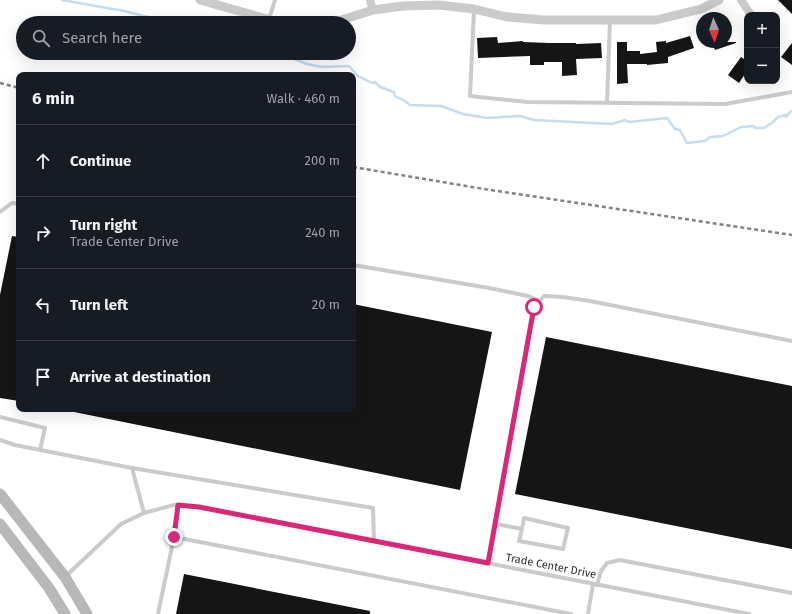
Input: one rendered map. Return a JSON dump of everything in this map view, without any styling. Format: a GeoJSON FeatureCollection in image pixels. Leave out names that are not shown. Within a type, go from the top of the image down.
{"type":"FeatureCollection","features":[{"type":"Feature","properties":{"kind":"main road"},"geometry":{"type":"LineString","coordinates":[[0,494],[65,577],[87,614]]}},
{"type":"Feature","properties":{"kind":"main road"},"geometry":{"type":"LineString","coordinates":[[0,524],[50,588],[65,614]]}},
{"type":"Feature","properties":{"kind":"main road"},"geometry":{"type":"LineString","coordinates":[[50,588],[65,577]]}},
{"type":"Feature","properties":{"kind":"street"},"geometry":{"type":"LineString","coordinates":[[370,0],[373,10]]}},
{"type":"Feature","properties":{"kind":"street"},"geometry":{"type":"LineString","coordinates":[[354,16],[373,10],[403,6],[439,5],[474,9],[507,17],[537,20],[656,20],[701,9],[719,0]]}},
{"type":"Feature","properties":{"kind":"street"},"geometry":{"type":"LineString","coordinates":[[741,0],[749,12]]}},
{"type":"Feature","properties":{"kind":"street"},"geometry":{"type":"LineString","coordinates":[[206,1],[256,16]]}},
{"type":"Feature","properties":{"kind":"lane"},"geometry":{"type":"LineString","coordinates":[[270,16],[275,0]]}},
{"type":"Feature","properties":{"kind":"lane"},"geometry":{"type":"LineString","coordinates":[[474,9],[470,96],[527,102],[725,104],[792,92]]}},
{"type":"Feature","properties":{"kind":"lane"},"geometry":{"type":"LineString","coordinates":[[607,102],[610,20]]}},
{"type":"Feature","properties":{"kind":"lane"},"geometry":{"type":"LineString","coordinates":[[0,212],[12,203],[16,204]]}},
{"type":"Feature","properties":{"kind":"lane"},"geometry":{"type":"LineString","coordinates":[[356,266],[489,288],[528,296],[540,302]]}},
{"type":"Feature","properties":{"kind":"lane"},"geometry":{"type":"LineString","coordinates":[[488,563],[534,307],[544,296],[563,297],[792,341]]}},
{"type":"Feature","properties":{"kind":"lane"},"geometry":{"type":"LineString","coordinates":[[0,417],[46,428],[40,450]]}},
{"type":"Feature","properties":{"kind":"lane"},"geometry":{"type":"LineString","coordinates":[[0,440],[15,445],[132,468],[373,508],[374,541]]}},
{"type":"Feature","properties":{"kind":"lane"},"geometry":{"type":"LineString","coordinates":[[132,468],[144,513]]}},
{"type":"Feature","properties":{"kind":"lane"},"geometry":{"type":"LineString","coordinates":[[158,614],[174,537],[178,505]]}},
{"type":"Feature","properties":{"kind":"lane","name":"Trade Center Drive"},"geometry":{"type":"LineString","coordinates":[[65,577],[121,524],[144,513],[178,505],[199,507],[749,614]]}},
{"type":"Feature","properties":{"kind":"lane"},"geometry":{"type":"LineString","coordinates":[[524,518],[568,528],[563,549],[519,541],[522,529],[524,518]]}},
{"type":"Feature","properties":{"kind":"lane"},"geometry":{"type":"LineString","coordinates":[[496,524],[522,529]]}},
{"type":"Feature","properties":{"kind":"lane"},"geometry":{"type":"LineString","coordinates":[[174,537],[571,614]]}},
{"type":"Feature","properties":{"kind":"lane"},"geometry":{"type":"LineString","coordinates":[[588,614],[595,584],[601,571],[607,563],[620,560],[792,593]]}},
{"type":"Feature","properties":{"kind":"building"},"geometry":{"type":"Polygon","coordinates":[[[778,0],[792,0],[792,14],[778,0]]]}},
{"type":"Feature","properties":{"kind":"building"},"geometry":{"type":"Polygon","coordinates":[[[690,36],[694,48],[668,57],[668,63],[647,65],[627,64],[628,83],[617,84],[617,42],[627,42],[627,51],[640,51],[640,54],[657,52],[656,42],[666,41],[666,43],[690,36]]]}},
{"type":"Feature","properties":{"kind":"building"},"geometry":{"type":"Polygon","coordinates":[[[497,37],[498,43],[523,41],[576,44],[601,43],[602,58],[576,59],[577,75],[562,76],[562,62],[544,62],[544,65],[530,65],[530,56],[478,58],[477,38],[497,37]]]}},
{"type":"Feature","properties":{"kind":"building"},"geometry":{"type":"Polygon","coordinates":[[[792,43],[792,65],[781,57],[792,43]]]}},
{"type":"Feature","properties":{"kind":"building"},"geometry":{"type":"Polygon","coordinates":[[[741,57],[744,59],[744,76],[739,83],[728,75],[741,57]]]}},
{"type":"Feature","properties":{"kind":"building"},"geometry":{"type":"Polygon","coordinates":[[[12,236],[16,237],[16,401],[0,398],[0,295],[12,236]]]}},
{"type":"Feature","properties":{"kind":"building"},"geometry":{"type":"Polygon","coordinates":[[[356,305],[492,332],[460,490],[74,412],[356,412],[356,305]]]}},
{"type":"Feature","properties":{"kind":"building"},"geometry":{"type":"Polygon","coordinates":[[[546,337],[792,386],[792,549],[515,494],[546,337]]]}},
{"type":"Feature","properties":{"kind":"building"},"geometry":{"type":"Polygon","coordinates":[[[184,574],[370,611],[370,614],[176,614],[184,574]]]}},
{"type":"Feature","properties":{"kind":"waterway"},"geometry":{"type":"LineString","coordinates":[[62,0],[144,16]]}},
{"type":"Feature","properties":{"kind":"waterway"},"geometry":{"type":"LineString","coordinates":[[297,60],[322,67],[349,66],[354,72]]}},
{"type":"Feature","properties":{"kind":"waterway"},"geometry":{"type":"LineString","coordinates":[[356,74],[372,83],[375,82],[380,87],[394,92],[395,96],[410,105],[441,106],[463,114],[487,118],[520,116],[534,120],[612,124],[625,120],[629,122],[667,118],[675,129],[680,130],[687,143],[705,141],[710,137],[723,136],[741,127],[754,126],[755,128],[764,128],[778,117],[786,115],[786,117],[792,111]]}},
{"type":"Feature","properties":{"kind":"railway"},"geometry":{"type":"LineString","coordinates":[[0,83],[16,87]]}},
{"type":"Feature","properties":{"kind":"railway"},"geometry":{"type":"LineString","coordinates":[[356,168],[484,189],[792,235]]}},
{"type":"Feature","properties":{"kind":"route"},"geometry":{"type":"LineString","coordinates":[[174,537],[178,505],[199,507],[488,563],[501,498],[534,307]]}}]}
